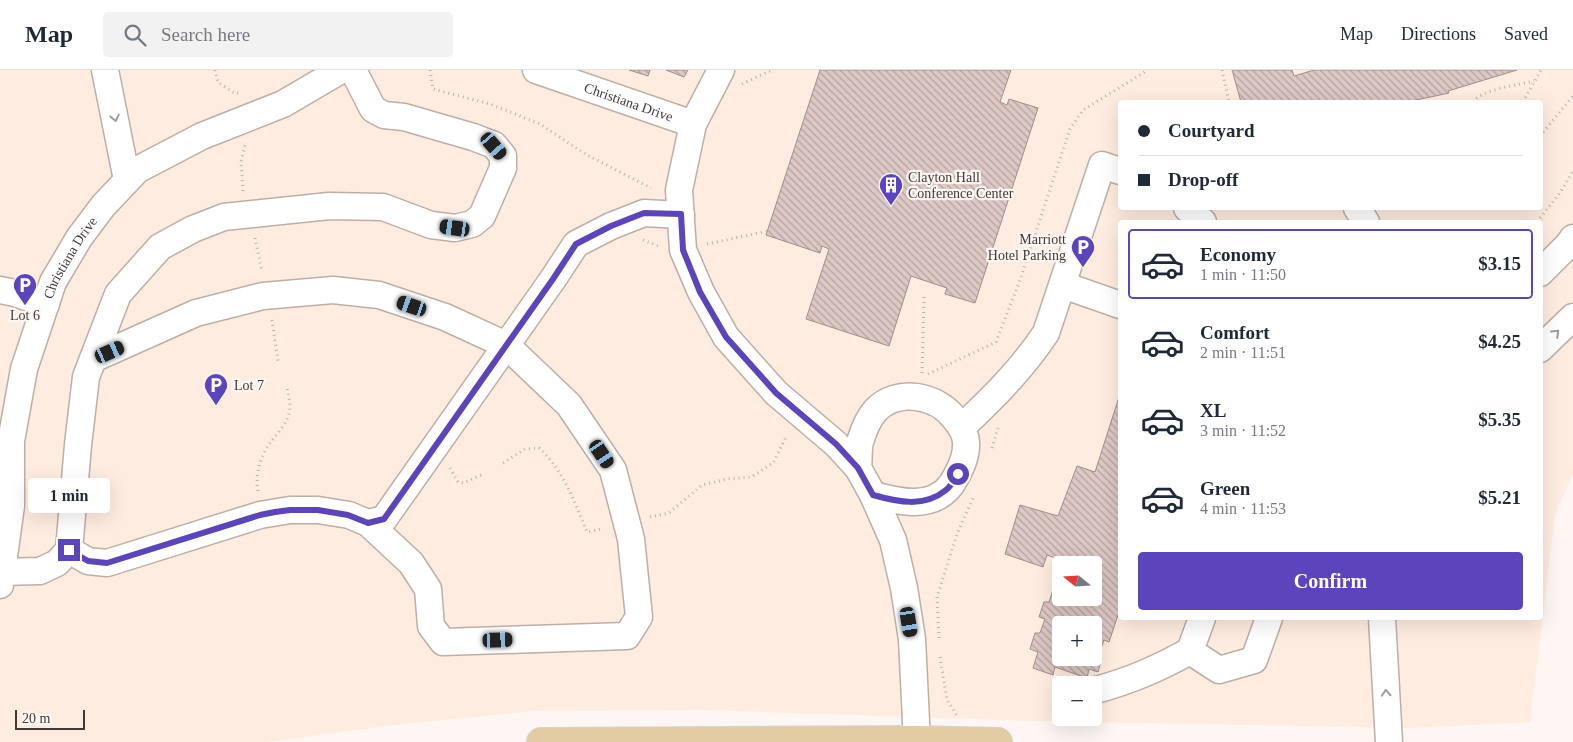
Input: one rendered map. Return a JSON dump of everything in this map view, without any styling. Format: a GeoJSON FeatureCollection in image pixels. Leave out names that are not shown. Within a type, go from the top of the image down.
{"type":"FeatureCollection","features":[{"type":"Feature","properties":{"kind":"main road"},"geometry":{"type":"LineString","coordinates":[[540,742],[998,742]]}},
{"type":"Feature","properties":{"kind":"street"},"geometry":{"type":"LineString","coordinates":[[105,70],[127,180]]}},
{"type":"Feature","properties":{"kind":"street","name":"Christiana Drive"},"geometry":{"type":"LineString","coordinates":[[1,577],[11,506],[11,441],[24,369],[53,282],[79,238],[103,206],[137,170],[202,136],[283,104],[341,70]]}},
{"type":"Feature","properties":{"kind":"street"},"geometry":{"type":"LineString","coordinates":[[1,577],[40,571],[58,563],[69,550],[86,377],[118,294],[160,247],[201,226],[224,217],[329,206],[383,207],[431,225],[455,228],[472,224],[482,216],[503,168],[503,156],[494,146],[473,137],[404,116],[384,115],[373,110],[354,70]]}},
{"type":"Feature","properties":{"kind":"street","name":"Christiana Drive"},"geometry":{"type":"LineString","coordinates":[[536,70],[692,124]]}},
{"type":"Feature","properties":{"kind":"street"},"geometry":{"type":"LineString","coordinates":[[721,70],[692,124],[673,214],[683,250],[700,292],[726,337],[776,393],[836,444],[858,468],[873,495],[893,540],[904,588],[912,639],[917,741]]}},
{"type":"Feature","properties":{"kind":"street"},"geometry":{"type":"LineString","coordinates":[[962,427],[1001,390],[1033,353],[1046,333],[1102,165],[1118,170]]}},
{"type":"Feature","properties":{"kind":"street"},"geometry":{"type":"LineString","coordinates":[[1189,210],[1200,220]]}},
{"type":"Feature","properties":{"kind":"street"},"geometry":{"type":"LineString","coordinates":[[368,523],[384,519],[576,244],[611,226],[644,213],[673,214]]}},
{"type":"Feature","properties":{"kind":"street"},"geometry":{"type":"LineString","coordinates":[[1543,270],[1571,244]]}},
{"type":"Feature","properties":{"kind":"street"},"geometry":{"type":"LineString","coordinates":[[1063,285],[1118,304]]}},
{"type":"Feature","properties":{"kind":"street"},"geometry":{"type":"LineString","coordinates":[[0,290],[46,304]]}},
{"type":"Feature","properties":{"kind":"street"},"geometry":{"type":"LineString","coordinates":[[69,550],[88,561],[107,563],[260,515],[290,510],[318,510],[348,515],[368,523],[411,563],[428,589],[431,626],[443,642],[627,636],[639,617],[631,539],[613,470],[569,405],[506,345],[445,317],[379,295],[333,290],[263,296],[196,313],[93,359]]}},
{"type":"Feature","properties":{"kind":"street"},"geometry":{"type":"LineString","coordinates":[[1543,346],[1573,317]]}},
{"type":"Feature","properties":{"kind":"street"},"geometry":{"type":"LineString","coordinates":[[858,468],[859,444],[864,429],[875,411],[890,400],[911,396],[931,400],[948,410],[962,427],[967,446],[958,474],[947,490],[930,500],[912,503],[893,501],[873,495]]}},
{"type":"Feature","properties":{"kind":"street"},"geometry":{"type":"LineString","coordinates":[[1102,688],[1128,682],[1190,651],[1201,620]]}},
{"type":"Feature","properties":{"kind":"street"},"geometry":{"type":"LineString","coordinates":[[1190,651],[1219,670],[1254,660],[1268,620]]}},
{"type":"Feature","properties":{"kind":"street"},"geometry":{"type":"LineString","coordinates":[[1382,620],[1389,742]]}},
{"type":"Feature","properties":{"kind":"path"},"geometry":{"type":"LineString","coordinates":[[430,70],[433,89],[490,104],[540,124],[588,155],[651,188],[665,199],[673,214]]}},
{"type":"Feature","properties":{"kind":"path"},"geometry":{"type":"LineString","coordinates":[[1136,70],[1138,75]]}},
{"type":"Feature","properties":{"kind":"path"},"geometry":{"type":"LineString","coordinates":[[922,378],[996,342],[1020,280],[1070,129],[1083,110],[1148,70]]}},
{"type":"Feature","properties":{"kind":"path"},"geometry":{"type":"LineString","coordinates":[[1222,70],[1229,100]]}},
{"type":"Feature","properties":{"kind":"path"},"geometry":{"type":"LineString","coordinates":[[1524,100],[1541,70]]}},
{"type":"Feature","properties":{"kind":"path"},"geometry":{"type":"LineString","coordinates":[[1474,100],[1492,91],[1534,81]]}},
{"type":"Feature","properties":{"kind":"path"},"geometry":{"type":"LineString","coordinates":[[1543,132],[1573,96]]}},
{"type":"Feature","properties":{"kind":"path"},"geometry":{"type":"LineString","coordinates":[[245,199],[241,162],[254,115]]}},
{"type":"Feature","properties":{"kind":"path"},"geometry":{"type":"LineString","coordinates":[[1539,220],[1560,193],[1572,172],[1573,166]]}},
{"type":"Feature","properties":{"kind":"path"},"geometry":{"type":"LineString","coordinates":[[641,239],[655,244],[668,255],[768,231]]}},
{"type":"Feature","properties":{"kind":"path"},"geometry":{"type":"LineString","coordinates":[[254,235],[262,272]]}},
{"type":"Feature","properties":{"kind":"path"},"geometry":{"type":"LineString","coordinates":[[272,317],[278,361]]}},
{"type":"Feature","properties":{"kind":"path"},"geometry":{"type":"LineString","coordinates":[[259,499],[257,484],[258,468],[269,445],[284,426],[289,415],[290,407],[287,388]]}},
{"type":"Feature","properties":{"kind":"path"},"geometry":{"type":"LineString","coordinates":[[642,518],[669,513],[702,485],[728,479],[750,477],[773,463],[789,431],[803,417]]}},
{"type":"Feature","properties":{"kind":"path"},"geometry":{"type":"LineString","coordinates":[[503,464],[524,449],[539,448],[554,465],[574,498],[587,532],[610,528]]}},
{"type":"Feature","properties":{"kind":"shaded area"},"geometry":{"type":"Polygon","coordinates":[[[0,70],[1573,70],[1573,474],[1555,515],[1543,614],[1543,220],[1118,220],[1118,620],[1542,620],[1530,722],[1411,728],[1102,722],[1102,676],[1052,676],[1052,721],[706,710],[535,711],[384,726],[268,742],[0,742],[0,70]]]}},
{"type":"Feature","properties":{"kind":"building"},"geometry":{"type":"Polygon","coordinates":[[[629,70],[650,70],[648,76],[629,70]]]}},
{"type":"Feature","properties":{"kind":"building"},"geometry":{"type":"Polygon","coordinates":[[[666,70],[688,70],[684,77],[666,70]]]}},
{"type":"Feature","properties":{"kind":"building","name":"Clayton Hall Conference Center"},"geometry":{"type":"Polygon","coordinates":[[[820,70],[1011,70],[1000,102],[1007,105],[1009,99],[1038,108],[975,303],[945,294],[947,288],[911,276],[889,346],[806,319],[829,249],[822,246],[820,253],[766,235],[820,70]]]}},
{"type":"Feature","properties":{"kind":"building"},"geometry":{"type":"Polygon","coordinates":[[[1232,70],[1292,70],[1294,76],[1314,70],[1517,70],[1448,91],[1449,93],[1416,100],[1240,100],[1232,70]]]}},
{"type":"Feature","properties":{"kind":"building"},"geometry":{"type":"Polygon","coordinates":[[[1118,400],[1118,615],[1109,642],[1104,640],[1102,646],[1102,616],[1052,616],[1052,666],[1100,666],[1098,672],[1089,669],[1087,676],[1081,676],[1055,667],[1053,675],[1033,668],[1038,652],[1030,649],[1035,633],[1040,633],[1045,619],[1039,617],[1044,602],[1049,602],[1052,593],[1052,606],[1102,606],[1102,556],[1052,557],[1047,555],[1043,567],[1005,554],[1020,505],[1058,516],[1077,466],[1095,472],[1118,400]]]}},
{"type":"Feature","properties":{"kind":"place","name":"Clayton Hall Conference Center"},"geometry":{"type":"Point","coordinates":[891,206]}},
{"type":"Feature","properties":{"kind":"place","name":"Marriott Hotel Parking"},"geometry":{"type":"Point","coordinates":[1083,268]}},
{"type":"Feature","properties":{"kind":"place","name":"Lot 6"},"geometry":{"type":"Point","coordinates":[25,306]}},
{"type":"Feature","properties":{"kind":"place","name":"Lot 7"},"geometry":{"type":"Point","coordinates":[216,406]}},
{"type":"Feature","properties":{"kind":"route"},"geometry":{"type":"LineString","coordinates":[[69,550],[88,561],[107,563],[260,515],[290,510],[318,510],[348,515],[368,523],[384,519],[576,244],[611,226],[644,213],[681,214],[683,250],[700,292],[726,337],[776,393],[836,444],[858,468],[873,495],[893,501],[912,503],[930,500],[947,490],[958,474]]}}]}
